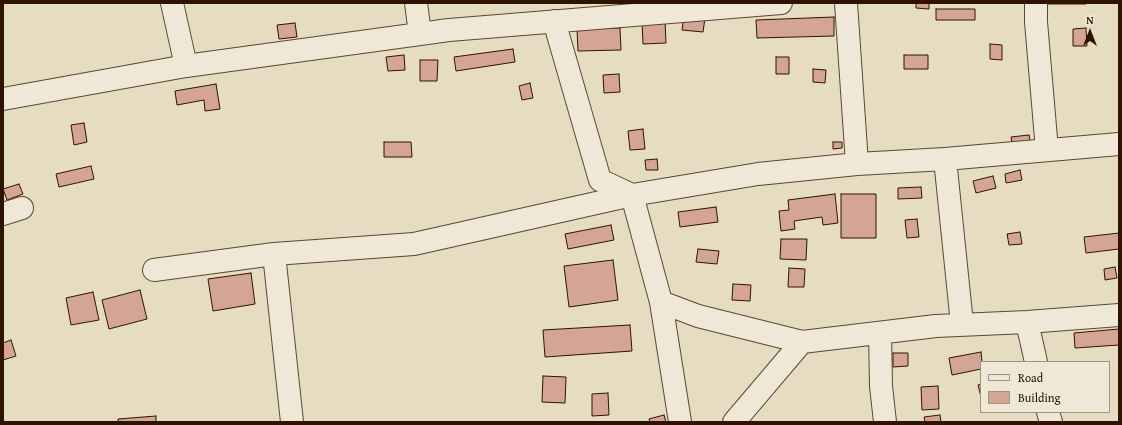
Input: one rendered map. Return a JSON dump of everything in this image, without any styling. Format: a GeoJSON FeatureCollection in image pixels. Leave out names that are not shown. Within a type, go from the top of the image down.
{"type":"FeatureCollection","features":[{"type":"Feature","properties":{"kind":"street"},"geometry":{"type":"LineString","coordinates":[[172,3],[186,66]]}},
{"type":"Feature","properties":{"kind":"street"},"geometry":{"type":"LineString","coordinates":[[416,3],[420,34]]}},
{"type":"Feature","properties":{"kind":"street"},"geometry":{"type":"LineString","coordinates":[[3,100],[186,66],[449,30],[781,3]]}},
{"type":"Feature","properties":{"kind":"street"},"geometry":{"type":"LineString","coordinates":[[846,3],[857,164]]}},
{"type":"Feature","properties":{"kind":"street"},"geometry":{"type":"LineString","coordinates":[[1036,3],[1036,22],[1047,150]]}},
{"type":"Feature","properties":{"kind":"street"},"geometry":{"type":"LineString","coordinates":[[554,21],[600,180],[632,195],[661,302],[680,422]]}},
{"type":"Feature","properties":{"kind":"street"},"geometry":{"type":"LineString","coordinates":[[154,270],[274,254],[414,244],[632,195],[758,174],[857,164],[1119,144]]}},
{"type":"Feature","properties":{"kind":"street"},"geometry":{"type":"LineString","coordinates":[[945,158],[962,324]]}},
{"type":"Feature","properties":{"kind":"street"},"geometry":{"type":"LineString","coordinates":[[274,254],[292,422]]}},
{"type":"Feature","properties":{"kind":"street"},"geometry":{"type":"LineString","coordinates":[[661,302],[698,316],[802,342],[936,326],[1027,322],[1119,315]]}},
{"type":"Feature","properties":{"kind":"street"},"geometry":{"type":"LineString","coordinates":[[1027,322],[1036,361]]}},
{"type":"Feature","properties":{"kind":"street"},"geometry":{"type":"LineString","coordinates":[[880,333],[881,386],[885,422]]}},
{"type":"Feature","properties":{"kind":"street"},"geometry":{"type":"LineString","coordinates":[[734,422],[802,342]]}},
{"type":"Feature","properties":{"kind":"building"},"geometry":{"type":"Polygon","coordinates":[[[916,3],[929,3],[929,9],[916,8],[916,3]]]}},
{"type":"Feature","properties":{"kind":"building"},"geometry":{"type":"Polygon","coordinates":[[[1086,3],[1086,4],[1047,4],[1086,3]]]}},
{"type":"Feature","properties":{"kind":"building"},"geometry":{"type":"Polygon","coordinates":[[[936,9],[975,9],[975,20],[936,20],[936,9]]]}},
{"type":"Feature","properties":{"kind":"building"},"geometry":{"type":"Polygon","coordinates":[[[684,15],[705,18],[703,32],[682,30],[684,15]]]}},
{"type":"Feature","properties":{"kind":"building"},"geometry":{"type":"Polygon","coordinates":[[[834,17],[834,36],[757,38],[756,20],[834,17]]]}},
{"type":"Feature","properties":{"kind":"building"},"geometry":{"type":"Polygon","coordinates":[[[665,20],[666,43],[643,44],[642,21],[665,20]]]}},
{"type":"Feature","properties":{"kind":"building"},"geometry":{"type":"Polygon","coordinates":[[[295,23],[297,37],[279,39],[277,25],[295,23]]]}},
{"type":"Feature","properties":{"kind":"building"},"geometry":{"type":"Polygon","coordinates":[[[620,28],[621,50],[578,51],[577,29],[620,28]]]}},
{"type":"Feature","properties":{"kind":"building"},"geometry":{"type":"Polygon","coordinates":[[[1086,28],[1087,46],[1073,46],[1073,29],[1086,28]]]}},
{"type":"Feature","properties":{"kind":"building"},"geometry":{"type":"Polygon","coordinates":[[[990,44],[1002,45],[1002,60],[990,59],[990,44]]]}},
{"type":"Feature","properties":{"kind":"building"},"geometry":{"type":"Polygon","coordinates":[[[513,49],[515,62],[456,71],[454,57],[513,49]]]}},
{"type":"Feature","properties":{"kind":"building"},"geometry":{"type":"Polygon","coordinates":[[[404,55],[405,70],[388,71],[386,57],[404,55]]]}},
{"type":"Feature","properties":{"kind":"building"},"geometry":{"type":"Polygon","coordinates":[[[904,55],[928,55],[928,69],[904,69],[904,55]]]}},
{"type":"Feature","properties":{"kind":"building"},"geometry":{"type":"Polygon","coordinates":[[[776,57],[789,57],[789,74],[776,74],[776,57]]]}},
{"type":"Feature","properties":{"kind":"building"},"geometry":{"type":"Polygon","coordinates":[[[420,60],[438,60],[437,81],[420,81],[420,60]]]}},
{"type":"Feature","properties":{"kind":"building"},"geometry":{"type":"Polygon","coordinates":[[[813,69],[826,70],[825,83],[813,82],[813,69]]]}},
{"type":"Feature","properties":{"kind":"building"},"geometry":{"type":"Polygon","coordinates":[[[619,74],[620,92],[604,93],[603,75],[619,74]]]}},
{"type":"Feature","properties":{"kind":"building"},"geometry":{"type":"Polygon","coordinates":[[[530,83],[533,98],[522,100],[519,86],[530,83]]]}},
{"type":"Feature","properties":{"kind":"building"},"geometry":{"type":"Polygon","coordinates":[[[216,84],[220,109],[205,111],[204,100],[177,105],[175,91],[216,84]]]}},
{"type":"Feature","properties":{"kind":"building"},"geometry":{"type":"Polygon","coordinates":[[[84,123],[87,142],[74,145],[71,125],[84,123]]]}},
{"type":"Feature","properties":{"kind":"building"},"geometry":{"type":"Polygon","coordinates":[[[643,129],[645,149],[630,150],[628,131],[643,129]]]}},
{"type":"Feature","properties":{"kind":"building"},"geometry":{"type":"Polygon","coordinates":[[[1029,135],[1031,146],[1013,149],[1011,137],[1029,135]]]}},
{"type":"Feature","properties":{"kind":"building"},"geometry":{"type":"Polygon","coordinates":[[[384,142],[411,142],[412,157],[384,157],[384,142]]]}},
{"type":"Feature","properties":{"kind":"building"},"geometry":{"type":"Polygon","coordinates":[[[833,142],[842,142],[842,148],[833,149],[833,142]]]}},
{"type":"Feature","properties":{"kind":"building"},"geometry":{"type":"Polygon","coordinates":[[[657,159],[658,170],[646,170],[645,160],[657,159]]]}},
{"type":"Feature","properties":{"kind":"building"},"geometry":{"type":"Polygon","coordinates":[[[91,166],[94,179],[59,187],[56,174],[91,166]]]}},
{"type":"Feature","properties":{"kind":"building"},"geometry":{"type":"Polygon","coordinates":[[[1020,170],[1022,180],[1006,183],[1005,174],[1020,170]]]}},
{"type":"Feature","properties":{"kind":"building"},"geometry":{"type":"Polygon","coordinates":[[[993,176],[996,188],[976,193],[973,181],[993,176]]]}},
{"type":"Feature","properties":{"kind":"building"},"geometry":{"type":"Polygon","coordinates":[[[19,184],[23,194],[7,200],[3,189],[19,184]]]}},
{"type":"Feature","properties":{"kind":"building"},"geometry":{"type":"Polygon","coordinates":[[[921,187],[922,198],[898,199],[898,188],[921,187]]]}},
{"type":"Feature","properties":{"kind":"building"},"geometry":{"type":"Polygon","coordinates":[[[835,194],[838,223],[823,225],[822,217],[794,221],[795,229],[781,231],[779,211],[789,210],[788,200],[835,194]]]}},
{"type":"Feature","properties":{"kind":"building"},"geometry":{"type":"Polygon","coordinates":[[[841,194],[876,194],[876,238],[841,238],[841,194]]]}},
{"type":"Feature","properties":{"kind":"building"},"geometry":{"type":"Polygon","coordinates":[[[716,207],[718,222],[680,227],[678,212],[716,207]]]}},
{"type":"Feature","properties":{"kind":"building"},"geometry":{"type":"Polygon","coordinates":[[[917,219],[919,237],[907,238],[905,220],[917,219]]]}},
{"type":"Feature","properties":{"kind":"building"},"geometry":{"type":"Polygon","coordinates":[[[611,225],[614,240],[568,249],[565,234],[611,225]]]}},
{"type":"Feature","properties":{"kind":"building"},"geometry":{"type":"Polygon","coordinates":[[[1020,232],[1022,244],[1009,245],[1007,234],[1020,232]]]}},
{"type":"Feature","properties":{"kind":"building"},"geometry":{"type":"Polygon","coordinates":[[[1119,233],[1119,249],[1086,253],[1084,237],[1119,233]]]}},
{"type":"Feature","properties":{"kind":"building"},"geometry":{"type":"Polygon","coordinates":[[[781,239],[807,239],[806,260],[780,259],[781,239]]]}},
{"type":"Feature","properties":{"kind":"building"},"geometry":{"type":"Polygon","coordinates":[[[698,249],[719,251],[717,264],[696,262],[698,249]]]}},
{"type":"Feature","properties":{"kind":"building"},"geometry":{"type":"Polygon","coordinates":[[[613,260],[618,300],[569,307],[564,266],[613,260]]]}},
{"type":"Feature","properties":{"kind":"building"},"geometry":{"type":"Polygon","coordinates":[[[1115,267],[1117,278],[1105,280],[1104,269],[1115,267]]]}},
{"type":"Feature","properties":{"kind":"building"},"geometry":{"type":"Polygon","coordinates":[[[789,268],[805,269],[804,287],[788,287],[789,268]]]}},
{"type":"Feature","properties":{"kind":"building"},"geometry":{"type":"Polygon","coordinates":[[[251,273],[255,304],[213,311],[208,279],[251,273]]]}},
{"type":"Feature","properties":{"kind":"building"},"geometry":{"type":"Polygon","coordinates":[[[733,284],[751,285],[750,301],[732,300],[733,284]]]}},
{"type":"Feature","properties":{"kind":"building"},"geometry":{"type":"Polygon","coordinates":[[[140,290],[147,319],[109,329],[102,300],[140,290]]]}},
{"type":"Feature","properties":{"kind":"building"},"geometry":{"type":"Polygon","coordinates":[[[93,292],[99,320],[71,325],[66,298],[93,292]]]}},
{"type":"Feature","properties":{"kind":"building"},"geometry":{"type":"Polygon","coordinates":[[[630,325],[632,351],[545,357],[543,330],[630,325]]]}},
{"type":"Feature","properties":{"kind":"building"},"geometry":{"type":"Polygon","coordinates":[[[1119,329],[1119,345],[1075,348],[1074,333],[1119,329]]]}},
{"type":"Feature","properties":{"kind":"building"},"geometry":{"type":"Polygon","coordinates":[[[11,340],[16,356],[3,360],[3,343],[11,340]]]}},
{"type":"Feature","properties":{"kind":"building"},"geometry":{"type":"Polygon","coordinates":[[[981,352],[982,361],[980,361],[980,369],[952,375],[949,358],[981,352]]]}},
{"type":"Feature","properties":{"kind":"building"},"geometry":{"type":"Polygon","coordinates":[[[893,353],[908,353],[908,366],[893,367],[893,353]]]}},
{"type":"Feature","properties":{"kind":"building"},"geometry":{"type":"Polygon","coordinates":[[[543,376],[566,377],[565,403],[542,402],[543,376]]]}},
{"type":"Feature","properties":{"kind":"building"},"geometry":{"type":"Polygon","coordinates":[[[938,386],[939,409],[922,410],[921,387],[938,386]]]}},
{"type":"Feature","properties":{"kind":"building"},"geometry":{"type":"Polygon","coordinates":[[[608,393],[609,415],[592,416],[592,394],[608,393]]]}},
{"type":"Feature","properties":{"kind":"building"},"geometry":{"type":"Polygon","coordinates":[[[664,415],[666,422],[650,422],[649,419],[664,415]]]}},
{"type":"Feature","properties":{"kind":"building"},"geometry":{"type":"Polygon","coordinates":[[[940,415],[941,422],[925,422],[924,417],[940,415]]]}},
{"type":"Feature","properties":{"kind":"building"},"geometry":{"type":"Polygon","coordinates":[[[156,416],[156,422],[118,422],[118,419],[156,416]]]}}]}
